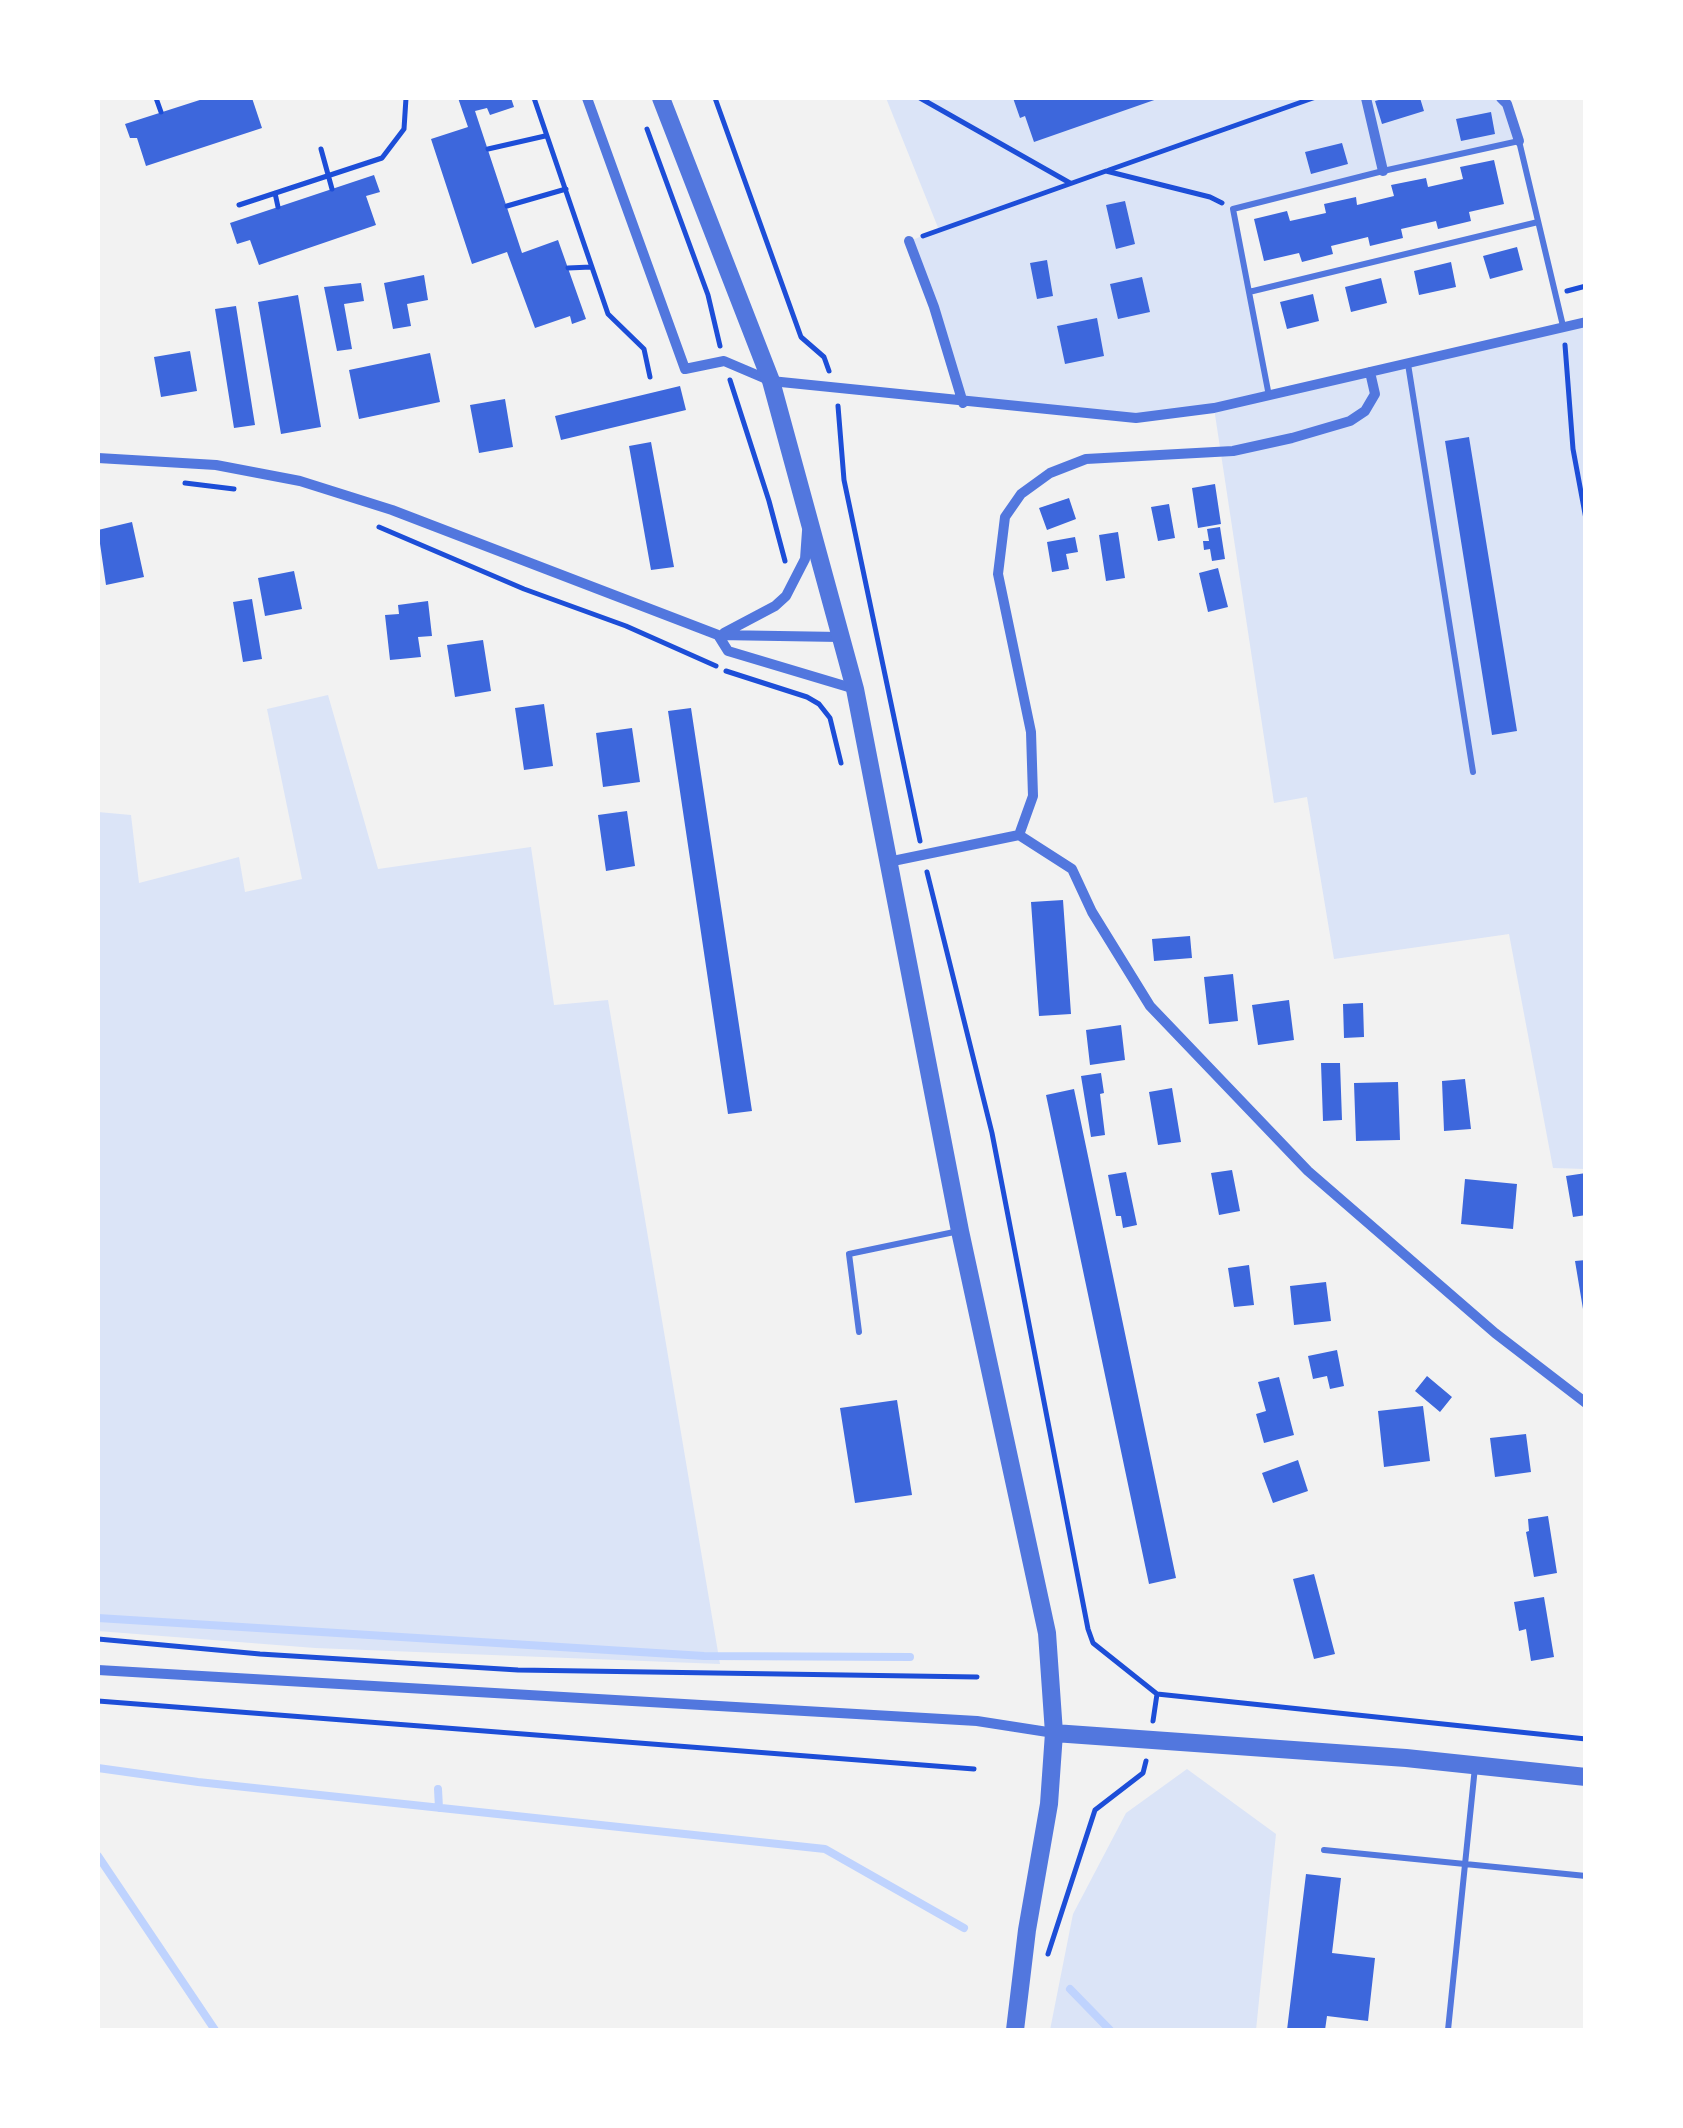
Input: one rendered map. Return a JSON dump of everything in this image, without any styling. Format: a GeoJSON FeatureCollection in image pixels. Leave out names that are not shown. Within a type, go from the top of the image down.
{"type":"FeatureCollection","features":[{"type":"Feature","properties":{"kind":"street"},"geometry":{"type":"LineString","coordinates":[[586,98],[685,369],[724,361],[771,381],[1136,418],[1214,408],[1586,322]]}},
{"type":"Feature","properties":{"kind":"street"},"geometry":{"type":"LineString","coordinates":[[661,98],[771,381],[854,689],[960,1231],[1007,1458],[1036,1571],[1047,1633],[1054,1733],[1049,1804],[1027,1930],[1015,2030]]}},
{"type":"Feature","properties":{"kind":"street"},"geometry":{"type":"LineString","coordinates":[[1366,98],[1383,171]]}},
{"type":"Feature","properties":{"kind":"street"},"geometry":{"type":"LineString","coordinates":[[1502,98],[1519,140]]}},
{"type":"Feature","properties":{"kind":"street"},"geometry":{"type":"LineString","coordinates":[[909,241],[963,403]]}},
{"type":"Feature","properties":{"kind":"street"},"geometry":{"type":"LineString","coordinates":[[1019,835],[1032,796],[1031,732],[998,574],[1005,517],[1020,494],[1050,473],[1086,460],[1233,451],[1350,420],[1366,411],[1375,394],[1370,372]]}},
{"type":"Feature","properties":{"kind":"street"},"geometry":{"type":"LineString","coordinates":[[98,458],[216,464],[300,480],[392,510],[718,635],[840,636]]}},
{"type":"Feature","properties":{"kind":"street"},"geometry":{"type":"LineString","coordinates":[[718,635],[775,606],[786,596],[805,559],[809,514]]}},
{"type":"Feature","properties":{"kind":"street"},"geometry":{"type":"LineString","coordinates":[[718,635],[728,651],[854,689]]}},
{"type":"Feature","properties":{"kind":"street"},"geometry":{"type":"LineString","coordinates":[[888,862],[1019,835],[1072,868],[1092,912],[1150,1006],[1308,1170],[1495,1334],[1586,1403]]}},
{"type":"Feature","properties":{"kind":"street"},"geometry":{"type":"LineString","coordinates":[[98,1670],[977,1722],[1054,1733],[1586,1777]]}},
{"type":"Feature","properties":{"kind":"lane"},"geometry":{"type":"LineString","coordinates":[[1269,396],[1233,209],[1383,171],[1519,140],[1563,328]]}},
{"type":"Feature","properties":{"kind":"lane"},"geometry":{"type":"LineString","coordinates":[[1249,292],[1538,222]]}},
{"type":"Feature","properties":{"kind":"lane"},"geometry":{"type":"LineString","coordinates":[[1408,362],[1474,772]]}},
{"type":"Feature","properties":{"kind":"lane"},"geometry":{"type":"LineString","coordinates":[[859,1332],[850,1254],[960,1231]]}},
{"type":"Feature","properties":{"kind":"lane"},"geometry":{"type":"LineString","coordinates":[[1448,2030],[1475,1766]]}},
{"type":"Feature","properties":{"kind":"lane"},"geometry":{"type":"LineString","coordinates":[[1324,1850],[1464,1867],[1586,1876]]}},
{"type":"Feature","properties":{"kind":"path"},"geometry":{"type":"LineString","coordinates":[[156,98],[161,112]]}},
{"type":"Feature","properties":{"kind":"path"},"geometry":{"type":"LineString","coordinates":[[239,205],[382,158],[404,129],[406,98]]}},
{"type":"Feature","properties":{"kind":"path"},"geometry":{"type":"LineString","coordinates":[[534,98],[608,314],[644,349],[650,377]]}},
{"type":"Feature","properties":{"kind":"path"},"geometry":{"type":"LineString","coordinates":[[715,98],[801,337],[824,356],[836,388],[844,480],[922,855],[992,1133],[1093,1643],[1157,1694],[1586,1739]]}},
{"type":"Feature","properties":{"kind":"path"},"geometry":{"type":"LineString","coordinates":[[920,98],[1070,183]]}},
{"type":"Feature","properties":{"kind":"path"},"geometry":{"type":"LineString","coordinates":[[909,241],[1313,98]]}},
{"type":"Feature","properties":{"kind":"path"},"geometry":{"type":"LineString","coordinates":[[642,115],[708,295],[786,566]]}},
{"type":"Feature","properties":{"kind":"path"},"geometry":{"type":"LineString","coordinates":[[488,149],[545,136]]}},
{"type":"Feature","properties":{"kind":"path"},"geometry":{"type":"LineString","coordinates":[[321,149],[332,189]]}},
{"type":"Feature","properties":{"kind":"path"},"geometry":{"type":"LineString","coordinates":[[1106,171],[1210,197],[1233,209]]}},
{"type":"Feature","properties":{"kind":"path"},"geometry":{"type":"LineString","coordinates":[[507,206],[566,189]]}},
{"type":"Feature","properties":{"kind":"path"},"geometry":{"type":"LineString","coordinates":[[275,193],[278,207]]}},
{"type":"Feature","properties":{"kind":"path"},"geometry":{"type":"LineString","coordinates":[[568,268],[592,267]]}},
{"type":"Feature","properties":{"kind":"path"},"geometry":{"type":"LineString","coordinates":[[1563,328],[1573,449],[1586,519]]}},
{"type":"Feature","properties":{"kind":"path"},"geometry":{"type":"LineString","coordinates":[[170,482],[242,490]]}},
{"type":"Feature","properties":{"kind":"path"},"geometry":{"type":"LineString","coordinates":[[366,522],[524,589],[650,636],[731,674],[807,697],[830,718],[841,763]]}},
{"type":"Feature","properties":{"kind":"path"},"geometry":{"type":"LineString","coordinates":[[98,1640],[518,1670],[978,1676]]}},
{"type":"Feature","properties":{"kind":"path"},"geometry":{"type":"LineString","coordinates":[[1045,1963],[1096,1810],[1143,1773],[1157,1694]]}},
{"type":"Feature","properties":{"kind":"path"},"geometry":{"type":"LineString","coordinates":[[98,1701],[974,1769]]}},
{"type":"Feature","properties":{"kind":"shaded area"},"geometry":{"type":"Polygon","coordinates":[[[886,98],[1501,98],[1519,141],[1234,209],[1269,396],[1585,322],[1585,1169],[1553,1168],[1509,934],[1334,959],[1307,797],[1274,803],[1214,408],[1136,418],[963,403],[909,241],[939,230],[886,98]]]}},
{"type":"Feature","properties":{"kind":"shaded area"},"geometry":{"type":"Polygon","coordinates":[[[328,695],[378,869],[531,847],[554,1005],[608,1000],[720,1664],[315,1648],[98,1631],[98,812],[131,815],[139,883],[239,857],[245,892],[302,879],[267,709],[328,695]]]}},
{"type":"Feature","properties":{"kind":"shaded area"},"geometry":{"type":"Polygon","coordinates":[[[1187,1769],[1276,1834],[1256,2030],[1050,2030],[1073,1914],[1126,1813],[1187,1769]]]}},
{"type":"Feature","properties":{"kind":"building"},"geometry":{"type":"Polygon","coordinates":[[[206,98],[252,98],[262,128],[146,166],[137,138],[130,138],[125,124],[206,98]]]}},
{"type":"Feature","properties":{"kind":"building"},"geometry":{"type":"Polygon","coordinates":[[[458,98],[511,98],[514,107],[490,115],[487,108],[475,111],[522,253],[558,240],[586,319],[572,324],[570,316],[535,328],[507,252],[472,264],[431,139],[468,127],[458,98]]]}},
{"type":"Feature","properties":{"kind":"building"},"geometry":{"type":"Polygon","coordinates":[[[1013,98],[1160,98],[1034,142],[1025,116],[1020,118],[1013,98]]]}},
{"type":"Feature","properties":{"kind":"building"},"geometry":{"type":"Polygon","coordinates":[[[1420,98],[1424,111],[1382,124],[1375,101],[1420,98]]]}},
{"type":"Feature","properties":{"kind":"building"},"geometry":{"type":"Polygon","coordinates":[[[1491,112],[1495,134],[1461,141],[1456,119],[1491,112]]]}},
{"type":"Feature","properties":{"kind":"building"},"geometry":{"type":"Polygon","coordinates":[[[1342,143],[1348,164],[1311,174],[1305,152],[1342,143]]]}},
{"type":"Feature","properties":{"kind":"building"},"geometry":{"type":"Polygon","coordinates":[[[1494,160],[1504,204],[1469,212],[1471,221],[1438,229],[1436,221],[1401,229],[1403,238],[1370,246],[1368,237],[1331,246],[1333,254],[1302,262],[1299,253],[1264,261],[1254,219],[1287,211],[1290,221],[1326,213],[1324,204],[1356,197],[1357,205],[1394,196],[1391,185],[1426,178],[1428,187],[1463,179],[1460,167],[1494,160]]]}},
{"type":"Feature","properties":{"kind":"building"},"geometry":{"type":"Polygon","coordinates":[[[374,175],[380,192],[366,196],[376,225],[259,265],[250,240],[237,244],[230,223],[374,175]]]}},
{"type":"Feature","properties":{"kind":"building"},"geometry":{"type":"Polygon","coordinates":[[[1125,201],[1135,244],[1116,249],[1106,205],[1125,201]]]}},
{"type":"Feature","properties":{"kind":"building"},"geometry":{"type":"Polygon","coordinates":[[[1517,247],[1523,270],[1490,279],[1483,256],[1517,247]]]}},
{"type":"Feature","properties":{"kind":"building"},"geometry":{"type":"Polygon","coordinates":[[[1047,260],[1053,296],[1037,299],[1030,263],[1047,260]]]}},
{"type":"Feature","properties":{"kind":"building"},"geometry":{"type":"Polygon","coordinates":[[[1451,262],[1456,287],[1419,295],[1414,271],[1451,262]]]}},
{"type":"Feature","properties":{"kind":"building"},"geometry":{"type":"Polygon","coordinates":[[[424,275],[428,300],[407,304],[411,326],[393,329],[384,283],[424,275]]]}},
{"type":"Feature","properties":{"kind":"building"},"geometry":{"type":"Polygon","coordinates":[[[1142,277],[1150,312],[1118,319],[1110,284],[1142,277]]]}},
{"type":"Feature","properties":{"kind":"building"},"geometry":{"type":"Polygon","coordinates":[[[1381,278],[1387,303],[1351,312],[1345,287],[1381,278]]]}},
{"type":"Feature","properties":{"kind":"building"},"geometry":{"type":"Polygon","coordinates":[[[361,283],[364,301],[344,304],[352,349],[337,351],[324,287],[361,283]]]}},
{"type":"Feature","properties":{"kind":"building"},"geometry":{"type":"Polygon","coordinates":[[[1313,294],[1319,321],[1287,329],[1280,302],[1313,294]]]}},
{"type":"Feature","properties":{"kind":"building"},"geometry":{"type":"Polygon","coordinates":[[[298,295],[321,427],[281,434],[258,302],[298,295]]]}},
{"type":"Feature","properties":{"kind":"building"},"geometry":{"type":"Polygon","coordinates":[[[236,306],[255,425],[234,428],[215,309],[236,306]]]}},
{"type":"Feature","properties":{"kind":"building"},"geometry":{"type":"Polygon","coordinates":[[[1097,318],[1104,356],[1065,364],[1057,326],[1097,318]]]}},
{"type":"Feature","properties":{"kind":"building"},"geometry":{"type":"Polygon","coordinates":[[[190,351],[197,391],[161,397],[154,357],[190,351]]]}},
{"type":"Feature","properties":{"kind":"building"},"geometry":{"type":"Polygon","coordinates":[[[430,353],[440,402],[359,419],[349,370],[430,353]]]}},
{"type":"Feature","properties":{"kind":"building"},"geometry":{"type":"Polygon","coordinates":[[[680,386],[686,410],[561,440],[555,416],[680,386]]]}},
{"type":"Feature","properties":{"kind":"building"},"geometry":{"type":"Polygon","coordinates":[[[505,399],[513,447],[479,453],[470,405],[505,399]]]}},
{"type":"Feature","properties":{"kind":"building"},"geometry":{"type":"Polygon","coordinates":[[[1469,437],[1517,731],[1492,735],[1445,441],[1469,437]]]}},
{"type":"Feature","properties":{"kind":"building"},"geometry":{"type":"Polygon","coordinates":[[[651,442],[674,567],[651,570],[629,446],[651,442]]]}},
{"type":"Feature","properties":{"kind":"building"},"geometry":{"type":"Polygon","coordinates":[[[1215,484],[1221,524],[1198,528],[1192,488],[1215,484]]]}},
{"type":"Feature","properties":{"kind":"building"},"geometry":{"type":"Polygon","coordinates":[[[1069,498],[1076,519],[1047,530],[1039,508],[1069,498]]]}},
{"type":"Feature","properties":{"kind":"building"},"geometry":{"type":"Polygon","coordinates":[[[1169,504],[1175,538],[1158,541],[1151,507],[1169,504]]]}},
{"type":"Feature","properties":{"kind":"building"},"geometry":{"type":"Polygon","coordinates":[[[132,522],[144,577],[106,585],[98,530],[132,522]]]}},
{"type":"Feature","properties":{"kind":"building"},"geometry":{"type":"Polygon","coordinates":[[[1220,527],[1225,559],[1212,561],[1210,549],[1204,550],[1203,541],[1209,541],[1207,529],[1220,527]]]}},
{"type":"Feature","properties":{"kind":"building"},"geometry":{"type":"Polygon","coordinates":[[[1118,532],[1125,578],[1106,581],[1099,535],[1118,532]]]}},
{"type":"Feature","properties":{"kind":"building"},"geometry":{"type":"Polygon","coordinates":[[[1075,537],[1078,552],[1066,554],[1069,569],[1052,572],[1047,542],[1075,537]]]}},
{"type":"Feature","properties":{"kind":"building"},"geometry":{"type":"Polygon","coordinates":[[[1218,568],[1228,607],[1208,612],[1199,573],[1218,568]]]}},
{"type":"Feature","properties":{"kind":"building"},"geometry":{"type":"Polygon","coordinates":[[[294,571],[302,609],[265,616],[258,578],[294,571]]]}},
{"type":"Feature","properties":{"kind":"building"},"geometry":{"type":"Polygon","coordinates":[[[252,599],[262,659],[243,662],[233,602],[252,599]]]}},
{"type":"Feature","properties":{"kind":"building"},"geometry":{"type":"Polygon","coordinates":[[[428,601],[432,636],[418,637],[421,657],[390,660],[385,615],[399,614],[398,605],[428,601]]]}},
{"type":"Feature","properties":{"kind":"building"},"geometry":{"type":"Polygon","coordinates":[[[483,640],[491,691],[455,697],[447,645],[483,640]]]}},
{"type":"Feature","properties":{"kind":"building"},"geometry":{"type":"Polygon","coordinates":[[[544,704],[553,766],[524,770],[515,708],[544,704]]]}},
{"type":"Feature","properties":{"kind":"building"},"geometry":{"type":"Polygon","coordinates":[[[691,708],[752,1111],[728,1114],[668,711],[691,708]]]}},
{"type":"Feature","properties":{"kind":"building"},"geometry":{"type":"Polygon","coordinates":[[[632,728],[640,782],[603,787],[596,733],[632,728]]]}},
{"type":"Feature","properties":{"kind":"building"},"geometry":{"type":"Polygon","coordinates":[[[627,811],[635,866],[606,871],[598,815],[627,811]]]}},
{"type":"Feature","properties":{"kind":"building"},"geometry":{"type":"Polygon","coordinates":[[[1063,900],[1071,1014],[1039,1016],[1031,902],[1063,900]]]}},
{"type":"Feature","properties":{"kind":"building"},"geometry":{"type":"Polygon","coordinates":[[[1190,936],[1192,958],[1154,961],[1152,939],[1190,936]]]}},
{"type":"Feature","properties":{"kind":"building"},"geometry":{"type":"Polygon","coordinates":[[[1233,974],[1238,1021],[1209,1024],[1204,977],[1233,974]]]}},
{"type":"Feature","properties":{"kind":"building"},"geometry":{"type":"Polygon","coordinates":[[[1289,1000],[1294,1040],[1258,1045],[1252,1005],[1289,1000]]]}},
{"type":"Feature","properties":{"kind":"building"},"geometry":{"type":"Polygon","coordinates":[[[1363,1003],[1364,1037],[1344,1038],[1343,1004],[1363,1003]]]}},
{"type":"Feature","properties":{"kind":"building"},"geometry":{"type":"Polygon","coordinates":[[[1121,1025],[1125,1060],[1090,1065],[1086,1030],[1121,1025]]]}},
{"type":"Feature","properties":{"kind":"building"},"geometry":{"type":"Polygon","coordinates":[[[1321,1063],[1340,1063],[1342,1120],[1323,1121],[1321,1063]]]}},
{"type":"Feature","properties":{"kind":"building"},"geometry":{"type":"Polygon","coordinates":[[[1101,1073],[1105,1135],[1091,1137],[1081,1076],[1101,1073]]]}},
{"type":"Feature","properties":{"kind":"building"},"geometry":{"type":"Polygon","coordinates":[[[1465,1079],[1471,1129],[1444,1131],[1442,1081],[1465,1079]]]}},
{"type":"Feature","properties":{"kind":"building"},"geometry":{"type":"Polygon","coordinates":[[[1398,1082],[1400,1140],[1356,1141],[1354,1083],[1398,1082]]]}},
{"type":"Feature","properties":{"kind":"building"},"geometry":{"type":"Polygon","coordinates":[[[1172,1088],[1181,1142],[1158,1145],[1149,1092],[1172,1088]]]}},
{"type":"Feature","properties":{"kind":"building"},"geometry":{"type":"Polygon","coordinates":[[[1074,1089],[1176,1578],[1149,1584],[1046,1095],[1074,1089]]]}},
{"type":"Feature","properties":{"kind":"building"},"geometry":{"type":"Polygon","coordinates":[[[1232,1170],[1240,1211],[1219,1215],[1211,1173],[1232,1170]]]}},
{"type":"Feature","properties":{"kind":"building"},"geometry":{"type":"Polygon","coordinates":[[[1126,1172],[1137,1225],[1123,1228],[1121,1216],[1116,1216],[1108,1175],[1126,1172]]]}},
{"type":"Feature","properties":{"kind":"building"},"geometry":{"type":"Polygon","coordinates":[[[1586,1173],[1586,1215],[1573,1217],[1566,1176],[1586,1173]]]}},
{"type":"Feature","properties":{"kind":"building"},"geometry":{"type":"Polygon","coordinates":[[[1465,1179],[1517,1184],[1513,1229],[1461,1224],[1465,1179]]]}},
{"type":"Feature","properties":{"kind":"building"},"geometry":{"type":"Polygon","coordinates":[[[1586,1260],[1586,1309],[1583,1309],[1575,1261],[1586,1260]]]}},
{"type":"Feature","properties":{"kind":"building"},"geometry":{"type":"Polygon","coordinates":[[[1249,1265],[1254,1305],[1234,1307],[1228,1268],[1249,1265]]]}},
{"type":"Feature","properties":{"kind":"building"},"geometry":{"type":"Polygon","coordinates":[[[1326,1282],[1331,1321],[1294,1325],[1290,1286],[1326,1282]]]}},
{"type":"Feature","properties":{"kind":"building"},"geometry":{"type":"Polygon","coordinates":[[[1337,1350],[1344,1386],[1330,1389],[1327,1376],[1313,1379],[1308,1356],[1337,1350]]]}},
{"type":"Feature","properties":{"kind":"building"},"geometry":{"type":"Polygon","coordinates":[[[1427,1376],[1452,1397],[1440,1412],[1415,1391],[1427,1376]]]}},
{"type":"Feature","properties":{"kind":"building"},"geometry":{"type":"Polygon","coordinates":[[[1279,1377],[1294,1435],[1264,1443],[1256,1414],[1266,1411],[1258,1382],[1279,1377]]]}},
{"type":"Feature","properties":{"kind":"building"},"geometry":{"type":"Polygon","coordinates":[[[897,1400],[912,1495],[855,1503],[840,1408],[897,1400]]]}},
{"type":"Feature","properties":{"kind":"building"},"geometry":{"type":"Polygon","coordinates":[[[1423,1406],[1430,1461],[1384,1467],[1378,1411],[1423,1406]]]}},
{"type":"Feature","properties":{"kind":"building"},"geometry":{"type":"Polygon","coordinates":[[[1526,1434],[1531,1472],[1495,1477],[1490,1438],[1526,1434]]]}},
{"type":"Feature","properties":{"kind":"building"},"geometry":{"type":"Polygon","coordinates":[[[1298,1460],[1308,1491],[1273,1503],[1262,1473],[1298,1460]]]}},
{"type":"Feature","properties":{"kind":"building"},"geometry":{"type":"Polygon","coordinates":[[[1548,1516],[1557,1573],[1534,1577],[1526,1532],[1528,1519],[1548,1516]]]}},
{"type":"Feature","properties":{"kind":"building"},"geometry":{"type":"Polygon","coordinates":[[[1314,1574],[1335,1654],[1314,1659],[1293,1579],[1314,1574]]]}},
{"type":"Feature","properties":{"kind":"building"},"geometry":{"type":"Polygon","coordinates":[[[1544,1597],[1554,1657],[1531,1661],[1526,1629],[1519,1631],[1514,1602],[1544,1597]]]}},
{"type":"Feature","properties":{"kind":"building"},"geometry":{"type":"Polygon","coordinates":[[[1306,1874],[1341,1878],[1332,1953],[1375,1958],[1368,2021],[1327,2016],[1325,2030],[1287,2030],[1306,1874]]]}},
{"type":"Feature","properties":{"kind":"waterway"},"geometry":{"type":"LineString","coordinates":[[98,1618],[704,1656],[910,1657]]}},
{"type":"Feature","properties":{"kind":"waterway"},"geometry":{"type":"LineString","coordinates":[[98,1768],[825,1849],[964,1928]]}},
{"type":"Feature","properties":{"kind":"waterway"},"geometry":{"type":"LineString","coordinates":[[438,1789],[439,1808]]}},
{"type":"Feature","properties":{"kind":"waterway"},"geometry":{"type":"LineString","coordinates":[[98,1856],[215,2030]]}},
{"type":"Feature","properties":{"kind":"waterway"},"geometry":{"type":"LineString","coordinates":[[1070,1989],[1110,2030]]}}]}
